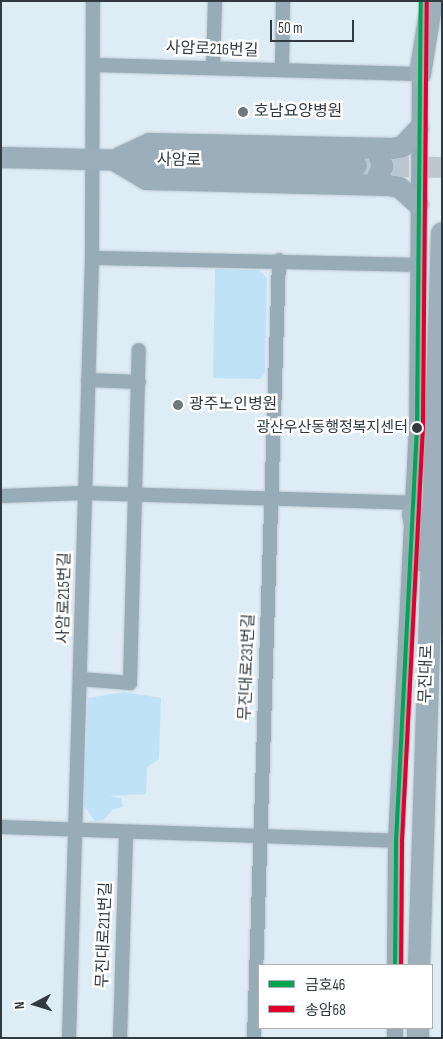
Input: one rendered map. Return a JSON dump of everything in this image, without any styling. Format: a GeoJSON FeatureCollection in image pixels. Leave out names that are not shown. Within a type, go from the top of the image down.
{"type":"FeatureCollection","features":[{"type":"Feature","properties":{"kind":"highway"},"geometry":{"type":"LineString","coordinates":[[420,74],[432,1]]}},
{"type":"Feature","properties":{"kind":"highway","name":"무진대로"},"geometry":{"type":"LineString","coordinates":[[419,964],[442,233]]}},
{"type":"Feature","properties":{"kind":"highway"},"geometry":{"type":"LineString","coordinates":[[413,508],[429,604]]}},
{"type":"Feature","properties":{"kind":"main road"},"geometry":{"type":"LineString","coordinates":[[114,160],[149,143],[376,148],[402,146],[418,129]]}},
{"type":"Feature","properties":{"kind":"main road"},"geometry":{"type":"LineString","coordinates":[[374,184],[382,166],[376,148]]}},
{"type":"Feature","properties":{"kind":"main road","name":"사암로"},"geometry":{"type":"LineString","coordinates":[[1,157],[356,165]]}},
{"type":"Feature","properties":{"kind":"main road"},"geometry":{"type":"LineString","coordinates":[[114,160],[146,179],[374,184],[399,187],[418,204]]}},
{"type":"Feature","properties":{"kind":"street"},"geometry":{"type":"LineString","coordinates":[[92,159],[93,1]]}},
{"type":"Feature","properties":{"kind":"street"},"geometry":{"type":"LineString","coordinates":[[213,68],[215,1]]}},
{"type":"Feature","properties":{"kind":"street"},"geometry":{"type":"LineString","coordinates":[[282,70],[283,1]]}},
{"type":"Feature","properties":{"kind":"street","name":"무진대로"},"geometry":{"type":"LineString","coordinates":[[396,964],[396,841],[413,508],[421,1]]}},
{"type":"Feature","properties":{"kind":"street","name":"사암로216번길"},"geometry":{"type":"LineString","coordinates":[[92,65],[420,74]]}},
{"type":"Feature","properties":{"kind":"street","name":"사암로215번길"},"geometry":{"type":"LineString","coordinates":[[70,1038],[74,832],[92,258],[92,159]]}},
{"type":"Feature","properties":{"kind":"street"},"geometry":{"type":"LineString","coordinates":[[92,258],[278,260],[416,265]]}},
{"type":"Feature","properties":{"kind":"street","name":"무진대로231번길"},"geometry":{"type":"LineString","coordinates":[[260,836],[278,260]]}},
{"type":"Feature","properties":{"kind":"street"},"geometry":{"type":"LineString","coordinates":[[80,679],[130,683],[139,350]]}},
{"type":"Feature","properties":{"kind":"street"},"geometry":{"type":"LineString","coordinates":[[88,380],[139,382]]}},
{"type":"Feature","properties":{"kind":"street"},"geometry":{"type":"LineString","coordinates":[[1,496],[84,493],[413,508]]}},
{"type":"Feature","properties":{"kind":"street"},"geometry":{"type":"LineString","coordinates":[[1,827],[126,834],[396,841]]}},
{"type":"Feature","properties":{"kind":"street","name":"무진대로211번길"},"geometry":{"type":"LineString","coordinates":[[120,1038],[126,834]]}},
{"type":"Feature","properties":{"kind":"street"},"geometry":{"type":"LineString","coordinates":[[254,1038],[260,836]]}},
{"type":"Feature","properties":{"kind":"shaded area"},"geometry":{"type":"Polygon","coordinates":[[[215,269],[259,270],[267,278],[265,373],[260,379],[213,378],[215,269]]]}},
{"type":"Feature","properties":{"kind":"shaded area"},"geometry":{"type":"Polygon","coordinates":[[[124,692],[161,698],[159,759],[147,767],[146,794],[109,796],[121,798],[123,807],[113,809],[104,820],[95,821],[84,806],[88,698],[124,692]]]}},
{"type":"Feature","properties":{"kind":"tunnel"},"geometry":{"type":"LineString","coordinates":[[356,165],[442,167]]}},
{"type":"Feature","properties":{"kind":"transit line","name":"금호46"},"geometry":{"type":"LineString","coordinates":[[395,964],[396,841],[417,426],[421,1]]}},
{"type":"Feature","properties":{"kind":"transit line","name":"송암68"},"geometry":{"type":"LineString","coordinates":[[401,964],[402,841],[423,426],[427,1]]}},
{"type":"Feature","properties":{"kind":"place","name":"호남요양병원"},"geometry":{"type":"Point","coordinates":[243,112]}},
{"type":"Feature","properties":{"kind":"place","name":"광주노인병원"},"geometry":{"type":"Point","coordinates":[178,405]}},
{"type":"Feature","properties":{"kind":"place","name":"광산우산동행정복지센터"},"geometry":{"type":"Point","coordinates":[417,428]}}]}
